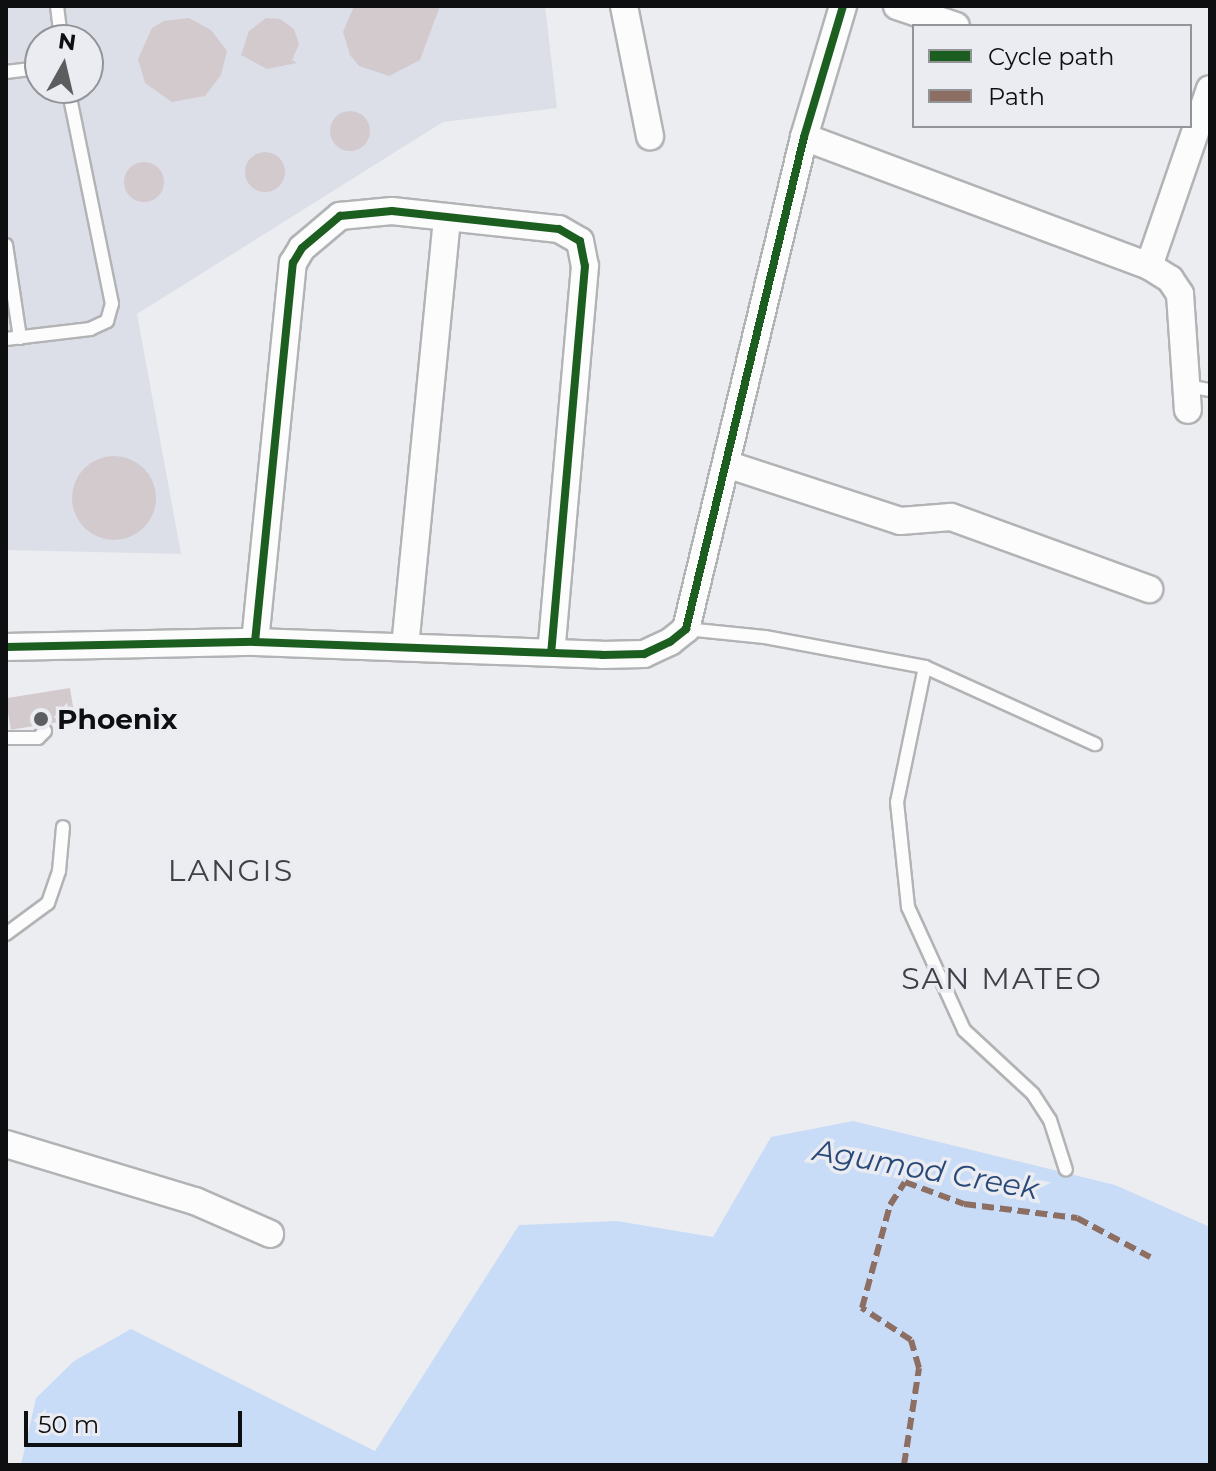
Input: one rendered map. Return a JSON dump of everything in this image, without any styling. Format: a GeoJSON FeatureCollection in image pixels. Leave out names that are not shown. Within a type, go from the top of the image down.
{"type":"FeatureCollection","features":[{"type":"Feature","properties":{"kind":"street"},"geometry":{"type":"LineString","coordinates":[[624,6],[650,136]]}},
{"type":"Feature","properties":{"kind":"street"},"geometry":{"type":"LineString","coordinates":[[6,647],[255,642],[644,654],[686,629],[804,137],[843,6]]}},
{"type":"Feature","properties":{"kind":"street"},"geometry":{"type":"LineString","coordinates":[[897,6],[950,24]]}},
{"type":"Feature","properties":{"kind":"street"},"geometry":{"type":"LineString","coordinates":[[1149,266],[1201,101]]}},
{"type":"Feature","properties":{"kind":"street"},"geometry":{"type":"LineString","coordinates":[[804,137],[1149,266],[1170,279],[1180,294],[1195,395]]}},
{"type":"Feature","properties":{"kind":"street"},"geometry":{"type":"LineString","coordinates":[[255,642],[293,263],[311,238],[340,216],[392,211],[559,229],[572,233],[584,253],[551,652]]}},
{"type":"Feature","properties":{"kind":"street"},"geometry":{"type":"LineString","coordinates":[[405,647],[447,217]]}},
{"type":"Feature","properties":{"kind":"street"},"geometry":{"type":"LineString","coordinates":[[726,464],[900,521],[951,517],[1149,589]]}},
{"type":"Feature","properties":{"kind":"street"},"geometry":{"type":"LineString","coordinates":[[6,1144],[195,1201],[270,1234]]}},
{"type":"Feature","properties":{"kind":"lane"},"geometry":{"type":"LineString","coordinates":[[6,339],[90,329],[107,321],[112,304],[71,104]]}},
{"type":"Feature","properties":{"kind":"lane"},"geometry":{"type":"LineString","coordinates":[[6,245],[20,338]]}},
{"type":"Feature","properties":{"kind":"lane"},"geometry":{"type":"LineString","coordinates":[[686,629],[765,637],[925,667],[1095,744]]}},
{"type":"Feature","properties":{"kind":"lane"},"geometry":{"type":"LineString","coordinates":[[925,667],[897,802],[908,907],[964,1030],[1033,1094],[1050,1120],[1066,1170]]}},
{"type":"Feature","properties":{"kind":"lane"},"geometry":{"type":"LineString","coordinates":[[6,738],[38,738],[45,731]]}},
{"type":"Feature","properties":{"kind":"lane"},"geometry":{"type":"LineString","coordinates":[[6,934],[48,903],[59,871],[63,827]]}},
{"type":"Feature","properties":{"kind":"shaded area"},"geometry":{"type":"Polygon","coordinates":[[[6,6],[545,6],[557,108],[443,122],[137,314],[181,554],[6,550],[6,6]]]}},
{"type":"Feature","properties":{"kind":"water","name":"Agumod Creek"},"geometry":{"type":"Polygon","coordinates":[[[853,1121],[1115,1185],[1210,1227],[1210,1465],[21,1465],[36,1398],[74,1361],[131,1329],[375,1451],[519,1225],[617,1221],[713,1237],[771,1137],[853,1121]]]}},
{"type":"Feature","properties":{"kind":"building"},"geometry":{"type":"Polygon","coordinates":[[[354,6],[440,6],[420,60],[389,76],[359,66],[350,55],[343,32],[354,6]]]}},
{"type":"Feature","properties":{"kind":"building"},"geometry":{"type":"Polygon","coordinates":[[[189,18],[211,30],[227,51],[221,75],[205,96],[172,102],[145,83],[138,59],[152,28],[164,21],[189,18]]]}},
{"type":"Feature","properties":{"kind":"building"},"geometry":{"type":"Polygon","coordinates":[[[266,18],[280,19],[294,29],[299,44],[292,60],[297,63],[267,69],[241,55],[249,31],[266,18]]]}},
{"type":"Feature","properties":{"kind":"building"},"geometry":{"type":"Polygon","coordinates":[[[350,111],[364,117],[370,131],[364,145],[350,151],[336,145],[330,131],[336,117],[350,111]]]}},
{"type":"Feature","properties":{"kind":"building"},"geometry":{"type":"Polygon","coordinates":[[[265,152],[279,158],[285,172],[279,186],[265,192],[251,186],[245,172],[251,158],[265,152]]]}},
{"type":"Feature","properties":{"kind":"building"},"geometry":{"type":"Polygon","coordinates":[[[144,162],[158,168],[164,182],[158,196],[144,202],[130,196],[124,182],[130,168],[144,162]]]}},
{"type":"Feature","properties":{"kind":"building"},"geometry":{"type":"Polygon","coordinates":[[[114,456],[130,459],[144,468],[153,482],[156,498],[153,514],[144,528],[130,537],[114,540],[98,537],[84,528],[75,514],[72,498],[75,482],[84,468],[98,459],[114,456]]]}},
{"type":"Feature","properties":{"kind":"building"},"geometry":{"type":"Polygon","coordinates":[[[70,688],[75,720],[11,730],[6,698],[70,688]]]}},
{"type":"Feature","properties":{"kind":"marked path"},"geometry":{"type":"LineString","coordinates":[[904,1465],[919,1368],[911,1340],[862,1308],[890,1205],[905,1182],[964,1204],[1077,1218],[1150,1257]]}},
{"type":"Feature","properties":{"kind":"cycle path"},"geometry":{"type":"LineString","coordinates":[[6,647],[255,642],[602,655],[644,654],[670,642],[686,629],[804,137],[843,6]]}},
{"type":"Feature","properties":{"kind":"cycle path"},"geometry":{"type":"LineString","coordinates":[[255,642],[293,263],[302,248],[340,216],[392,211],[559,229],[580,241],[585,266],[551,652]]}},
{"type":"Feature","properties":{"kind":"place","name":"Phoenix"},"geometry":{"type":"Point","coordinates":[41,719]}},
{"type":"Feature","properties":{"kind":"district","name":"LANGIS"},"geometry":{"type":"Point","coordinates":[231,871]}},
{"type":"Feature","properties":{"kind":"district","name":"SAN MATEO"},"geometry":{"type":"Point","coordinates":[1002,979]}}]}
